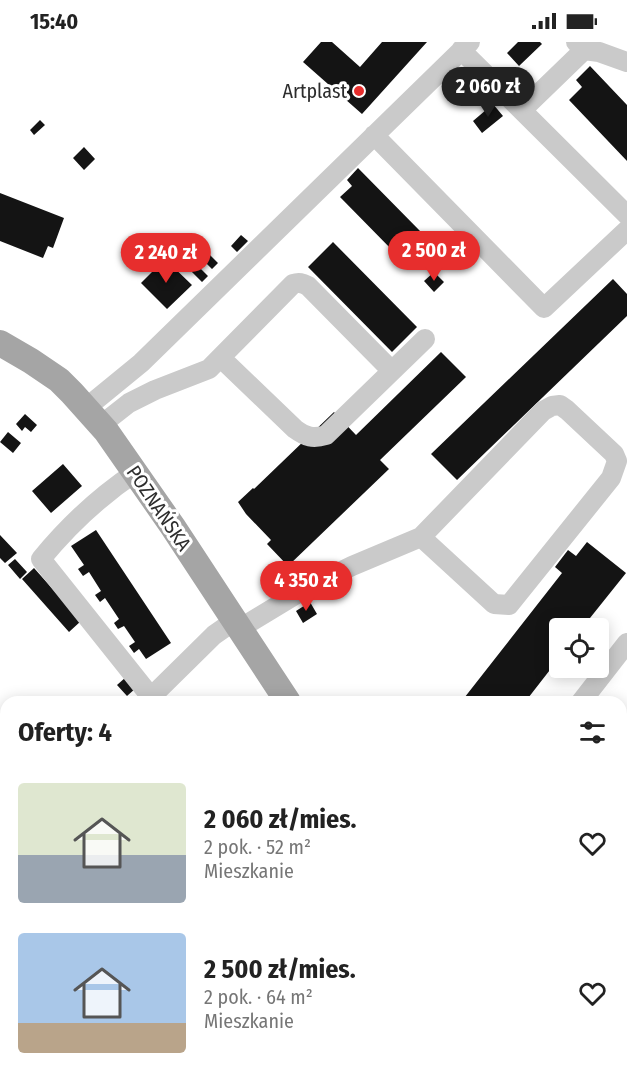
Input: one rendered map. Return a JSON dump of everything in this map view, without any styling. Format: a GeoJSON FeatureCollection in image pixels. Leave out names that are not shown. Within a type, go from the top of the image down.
{"type":"FeatureCollection","features":[{"type":"Feature","properties":{"kind":"main road","name":"POZNAŃSKA"},"geometry":{"type":"LineString","coordinates":[[0,343],[47,371],[94,416],[136,472],[284,696]]}},
{"type":"Feature","properties":{"kind":"street"},"geometry":{"type":"LineString","coordinates":[[94,416],[141,363],[465,46],[522,110],[627,215]]}},
{"type":"Feature","properties":{"kind":"street"},"geometry":{"type":"LineString","coordinates":[[522,110],[580,46],[627,62]]}},
{"type":"Feature","properties":{"kind":"street"},"geometry":{"type":"LineString","coordinates":[[374,135],[544,308],[627,230]]}},
{"type":"Feature","properties":{"kind":"street"},"geometry":{"type":"LineString","coordinates":[[94,416],[209,369],[293,284],[302,283],[308,286],[391,370]]}},
{"type":"Feature","properties":{"kind":"street"},"geometry":{"type":"LineString","coordinates":[[221,358],[295,429],[312,438],[326,435],[425,339]]}},
{"type":"Feature","properties":{"kind":"street"},"geometry":{"type":"LineString","coordinates":[[159,696],[214,635],[352,566],[421,537],[543,411],[552,406],[560,405],[567,410],[614,453],[617,461],[611,477],[509,605],[494,604],[421,537]]}},
{"type":"Feature","properties":{"kind":"street"},"geometry":{"type":"LineString","coordinates":[[136,472],[116,485],[68,528],[40,559],[155,696]]}},
{"type":"Feature","properties":{"kind":"street"},"geometry":{"type":"LineString","coordinates":[[586,696],[627,643]]}},
{"type":"Feature","properties":{"kind":"building","name":"Artplast"},"geometry":{"type":"Polygon","coordinates":[[[321,42],[332,42],[360,67],[382,42],[427,42],[362,114],[303,62],[321,42]]]}},
{"type":"Feature","properties":{"kind":"building"},"geometry":{"type":"Polygon","coordinates":[[[518,42],[540,42],[542,44],[519,66],[507,53],[518,42]]]}},
{"type":"Feature","properties":{"kind":"building"},"geometry":{"type":"Polygon","coordinates":[[[590,66],[627,105],[627,161],[569,100],[582,87],[576,80],[590,66]]]}},
{"type":"Feature","properties":{"kind":"building"},"geometry":{"type":"Polygon","coordinates":[[[493,104],[503,116],[482,133],[473,121],[493,104]]]}},
{"type":"Feature","properties":{"kind":"building"},"geometry":{"type":"Polygon","coordinates":[[[40,120],[45,125],[34,135],[30,130],[40,120]]]}},
{"type":"Feature","properties":{"kind":"building"},"geometry":{"type":"Polygon","coordinates":[[[84,147],[95,159],[84,170],[73,158],[84,147]]]}},
{"type":"Feature","properties":{"kind":"building"},"geometry":{"type":"Polygon","coordinates":[[[358,168],[420,231],[396,254],[340,197],[352,186],[347,180],[358,168]]]}},
{"type":"Feature","properties":{"kind":"building"},"geometry":{"type":"Polygon","coordinates":[[[0,193],[64,218],[53,248],[48,246],[43,258],[0,241],[0,193]]]}},
{"type":"Feature","properties":{"kind":"building"},"geometry":{"type":"Polygon","coordinates":[[[241,235],[248,241],[237,252],[231,246],[241,235]]]}},
{"type":"Feature","properties":{"kind":"building"},"geometry":{"type":"Polygon","coordinates":[[[333,242],[417,327],[392,352],[308,267],[333,242]]]}},
{"type":"Feature","properties":{"kind":"building"},"geometry":{"type":"Polygon","coordinates":[[[207,252],[218,263],[212,269],[201,258],[207,252]]]}},
{"type":"Feature","properties":{"kind":"building"},"geometry":{"type":"Polygon","coordinates":[[[165,259],[192,285],[167,309],[141,283],[165,259]]]}},
{"type":"Feature","properties":{"kind":"building"},"geometry":{"type":"Polygon","coordinates":[[[196,264],[208,276],[202,282],[190,270],[196,264]]]}},
{"type":"Feature","properties":{"kind":"building"},"geometry":{"type":"Polygon","coordinates":[[[434,272],[444,282],[434,292],[424,281],[434,272]]]}},
{"type":"Feature","properties":{"kind":"building"},"geometry":{"type":"Polygon","coordinates":[[[613,279],[627,294],[627,316],[457,480],[431,454],[613,279]]]}},
{"type":"Feature","properties":{"kind":"building"},"geometry":{"type":"Polygon","coordinates":[[[441,352],[466,377],[380,460],[389,469],[288,566],[267,544],[271,540],[246,514],[238,502],[334,412],[356,435],[441,352]]]}},
{"type":"Feature","properties":{"kind":"building"},"geometry":{"type":"Polygon","coordinates":[[[25,414],[37,425],[31,432],[25,427],[22,431],[16,424],[25,414]]]}},
{"type":"Feature","properties":{"kind":"building"},"geometry":{"type":"Polygon","coordinates":[[[8,432],[21,443],[13,453],[0,442],[8,432]]]}},
{"type":"Feature","properties":{"kind":"building"},"geometry":{"type":"Polygon","coordinates":[[[63,464],[82,486],[51,513],[32,491],[63,464]]]}},
{"type":"Feature","properties":{"kind":"building"},"geometry":{"type":"Polygon","coordinates":[[[96,530],[171,643],[146,659],[139,649],[134,653],[129,646],[135,642],[124,626],[118,629],[114,623],[119,619],[105,598],[100,602],[95,595],[101,591],[89,572],[83,576],[78,569],[84,565],[71,546],[96,530]]]}},
{"type":"Feature","properties":{"kind":"building"},"geometry":{"type":"Polygon","coordinates":[[[0,535],[17,553],[5,563],[0,558],[0,535]]]}},
{"type":"Feature","properties":{"kind":"building"},"geometry":{"type":"Polygon","coordinates":[[[587,542],[626,573],[590,618],[549,618],[549,671],[530,696],[466,696],[562,573],[555,567],[568,550],[576,556],[587,542]]]}},
{"type":"Feature","properties":{"kind":"building"},"geometry":{"type":"Polygon","coordinates":[[[15,559],[27,572],[20,579],[8,565],[15,559]]]}},
{"type":"Feature","properties":{"kind":"building"},"geometry":{"type":"Polygon","coordinates":[[[34,568],[81,621],[69,632],[22,579],[34,568]]]}},
{"type":"Feature","properties":{"kind":"building"},"geometry":{"type":"Polygon","coordinates":[[[310,602],[317,614],[303,623],[296,611],[310,602]]]}},
{"type":"Feature","properties":{"kind":"building"},"geometry":{"type":"Polygon","coordinates":[[[126,677],[136,688],[127,696],[117,685],[126,677]]]}},
{"type":"Feature","properties":{"kind":"place","name":"Artplast"},"geometry":{"type":"Point","coordinates":[359,91]}}]}
